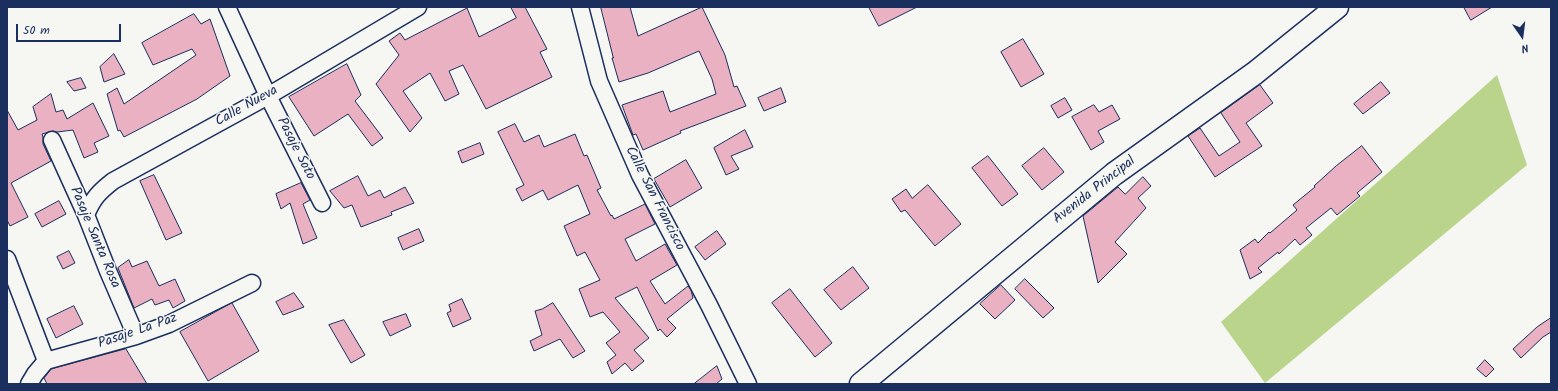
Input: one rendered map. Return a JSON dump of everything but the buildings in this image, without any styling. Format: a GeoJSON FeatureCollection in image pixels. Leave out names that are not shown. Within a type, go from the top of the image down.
{"type":"FeatureCollection","features":[{"type":"Feature","properties":{"kind":"main road","name":"Avenida Principal"},"geometry":{"type":"LineString","coordinates":[[861,384],[1114,174],[1255,73],[1337,7]]}},
{"type":"Feature","properties":{"kind":"street","name":"Pasaje Soto"},"geometry":{"type":"LineString","coordinates":[[228,7],[268,96],[322,203]]}},
{"type":"Feature","properties":{"kind":"street","name":"Calle Nueva"},"geometry":{"type":"LineString","coordinates":[[86,215],[92,201],[100,191],[113,180],[268,96],[418,7]]}},
{"type":"Feature","properties":{"kind":"street","name":"Calle San Francisco"},"geometry":{"type":"LineString","coordinates":[[580,7],[599,81],[640,175],[709,305],[748,384]]}},
{"type":"Feature","properties":{"kind":"street","name":"Pasaje Santa Rosa"},"geometry":{"type":"LineString","coordinates":[[52,140],[86,215],[136,336]]}},
{"type":"Feature","properties":{"kind":"street"},"geometry":{"type":"LineString","coordinates":[[7,258],[46,361],[29,384]]}},
{"type":"Feature","properties":{"kind":"street","name":"Pasaje La Paz"},"geometry":{"type":"LineString","coordinates":[[46,361],[136,336],[169,324],[252,283]]}},
{"type":"Feature","properties":{"kind":"green space"},"geometry":{"type":"Polygon","coordinates":[[[1497,75],[1527,165],[1265,383],[1221,322],[1497,75]]]}}]}
